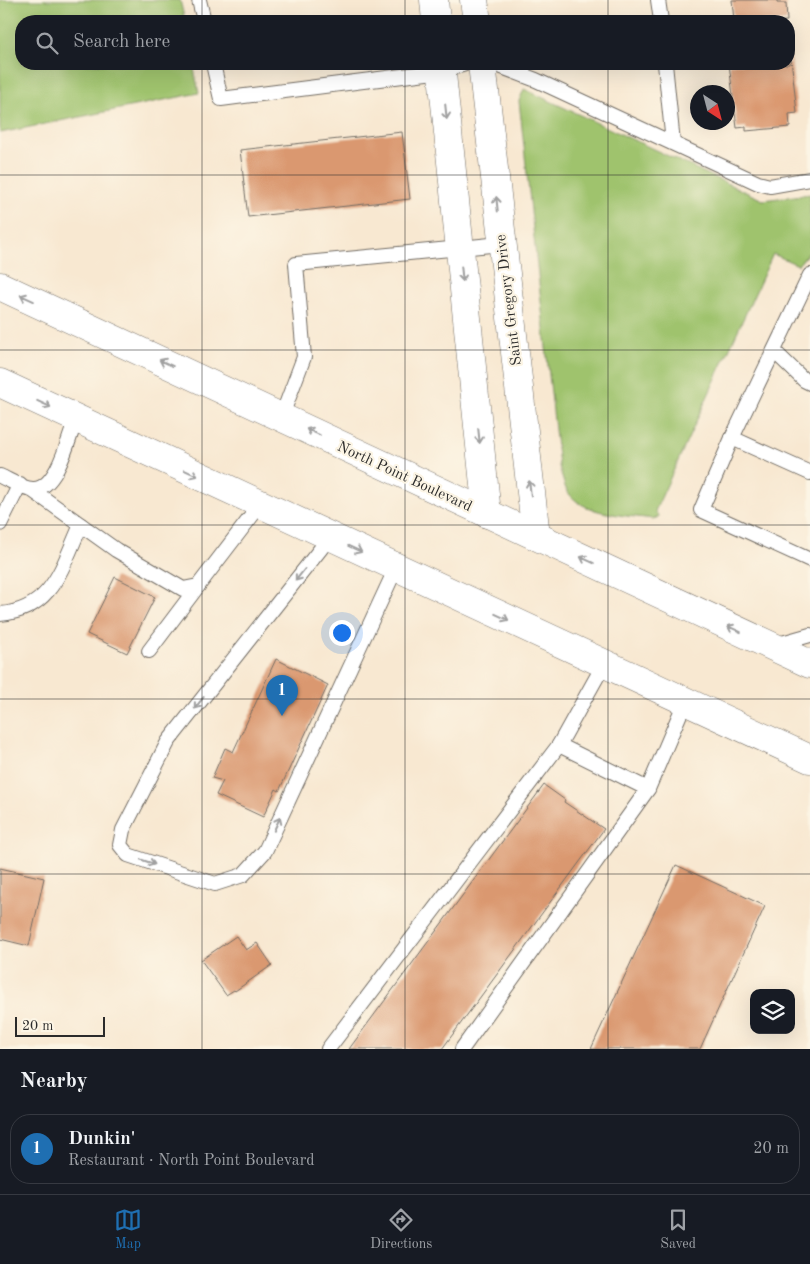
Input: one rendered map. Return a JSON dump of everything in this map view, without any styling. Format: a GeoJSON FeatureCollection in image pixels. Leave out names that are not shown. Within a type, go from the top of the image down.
{"type":"FeatureCollection","features":[{"type":"Feature","properties":{"kind":"main road"},"geometry":{"type":"LineString","coordinates":[[434,0],[435,15]]}},
{"type":"Feature","properties":{"kind":"main road"},"geometry":{"type":"LineString","coordinates":[[474,0],[476,15]]}},
{"type":"Feature","properties":{"kind":"main road"},"geometry":{"type":"LineString","coordinates":[[449,70],[459,246],[487,514]]}},
{"type":"Feature","properties":{"kind":"main road","name":"Saint Gregory Drive"},"geometry":{"type":"LineString","coordinates":[[483,70],[501,244],[536,536]]}},
{"type":"Feature","properties":{"kind":"main road","name":"North Point Boulevard"},"geometry":{"type":"LineString","coordinates":[[0,286],[810,664]]}},
{"type":"Feature","properties":{"kind":"main road"},"geometry":{"type":"LineString","coordinates":[[0,383],[810,759]]}},
{"type":"Feature","properties":{"kind":"lane"},"geometry":{"type":"LineString","coordinates":[[199,0],[203,15]]}},
{"type":"Feature","properties":{"kind":"lane"},"geometry":{"type":"LineString","coordinates":[[658,0],[660,15]]}},
{"type":"Feature","properties":{"kind":"lane"},"geometry":{"type":"LineString","coordinates":[[214,70],[221,99],[421,70]]}},
{"type":"Feature","properties":{"kind":"lane"},"geometry":{"type":"LineString","coordinates":[[510,70],[536,80],[758,183],[770,186],[810,179]]}},
{"type":"Feature","properties":{"kind":"lane"},"geometry":{"type":"LineString","coordinates":[[666,70],[674,143]]}},
{"type":"Feature","properties":{"kind":"lane"},"geometry":{"type":"LineString","coordinates":[[281,418],[304,357],[296,264],[459,246],[501,244]]}},
{"type":"Feature","properties":{"kind":"lane"},"geometry":{"type":"LineString","coordinates":[[810,275],[806,290],[732,438],[701,510],[810,560]]}},
{"type":"Feature","properties":{"kind":"lane"},"geometry":{"type":"LineString","coordinates":[[774,351],[804,380],[810,383]]}},
{"type":"Feature","properties":{"kind":"lane"},"geometry":{"type":"LineString","coordinates":[[26,487],[44,486],[54,476],[76,419]]}},
{"type":"Feature","properties":{"kind":"lane"},"geometry":{"type":"LineString","coordinates":[[732,438],[810,473]]}},
{"type":"Feature","properties":{"kind":"lane"},"geometry":{"type":"LineString","coordinates":[[0,476],[26,487],[116,550],[169,582],[183,589],[198,586]]}},
{"type":"Feature","properties":{"kind":"lane"},"geometry":{"type":"LineString","coordinates":[[0,524],[26,487]]}},
{"type":"Feature","properties":{"kind":"lane"},"geometry":{"type":"LineString","coordinates":[[150,651],[260,505]]}},
{"type":"Feature","properties":{"kind":"lane"},"geometry":{"type":"LineString","coordinates":[[0,614],[16,613],[40,600],[54,586],[81,525]]}},
{"type":"Feature","properties":{"kind":"lane"},"geometry":{"type":"LineString","coordinates":[[330,537],[168,742],[123,830],[120,845],[128,855],[215,884],[243,875],[264,851],[396,568]]}},
{"type":"Feature","properties":{"kind":"lane"},"geometry":{"type":"LineString","coordinates":[[770,646],[810,634]]}},
{"type":"Feature","properties":{"kind":"lane"},"geometry":{"type":"LineString","coordinates":[[328,1049],[559,745],[604,664]]}},
{"type":"Feature","properties":{"kind":"lane"},"geometry":{"type":"LineString","coordinates":[[462,1049],[648,789],[685,702]]}},
{"type":"Feature","properties":{"kind":"lane"},"geometry":{"type":"LineString","coordinates":[[559,745],[648,789]]}},
{"type":"Feature","properties":{"kind":"green space"},"geometry":{"type":"Polygon","coordinates":[[[0,0],[180,0],[184,15],[15,15],[15,70],[194,70],[199,93],[0,133],[0,0]]]}},
{"type":"Feature","properties":{"kind":"green space"},"geometry":{"type":"Polygon","coordinates":[[[524,89],[763,200],[810,194],[810,251],[798,265],[773,254],[655,511],[659,517],[653,519],[605,513],[582,505],[566,489],[563,480],[559,466],[519,101],[524,89]]]}},
{"type":"Feature","properties":{"kind":"building"},"geometry":{"type":"Polygon","coordinates":[[[732,0],[777,0],[777,3],[786,3],[787,15],[733,15],[732,0]]]}},
{"type":"Feature","properties":{"kind":"building"},"geometry":{"type":"Polygon","coordinates":[[[730,70],[792,70],[797,113],[789,114],[790,127],[746,131],[746,127],[737,128],[735,85],[732,85],[730,70]]]}},
{"type":"Feature","properties":{"kind":"building"},"geometry":{"type":"Polygon","coordinates":[[[402,132],[410,199],[248,217],[240,150],[402,132]]]}},
{"type":"Feature","properties":{"kind":"building"},"geometry":{"type":"Polygon","coordinates":[[[115,577],[155,597],[127,653],[87,634],[115,577]]]}},
{"type":"Feature","properties":{"kind":"building"},"geometry":{"type":"Polygon","coordinates":[[[276,659],[328,685],[279,791],[276,789],[263,817],[216,795],[223,781],[212,778],[225,748],[233,752],[276,659]]]}},
{"type":"Feature","properties":{"kind":"building"},"geometry":{"type":"Polygon","coordinates":[[[544,785],[565,800],[564,802],[604,829],[442,1049],[349,1049],[544,785]]]}},
{"type":"Feature","properties":{"kind":"building"},"geometry":{"type":"Polygon","coordinates":[[[676,865],[765,906],[700,1049],[591,1049],[676,865]]]}},
{"type":"Feature","properties":{"kind":"building"},"geometry":{"type":"Polygon","coordinates":[[[0,868],[44,878],[29,946],[0,939],[0,868]]]}},
{"type":"Feature","properties":{"kind":"building"},"geometry":{"type":"Polygon","coordinates":[[[236,936],[246,950],[257,943],[272,965],[235,991],[226,995],[201,960],[236,936]]]}},
{"type":"Feature","properties":{"kind":"place","name":"Dunkin'"},"geometry":{"type":"Point","coordinates":[282,716]}}]}
